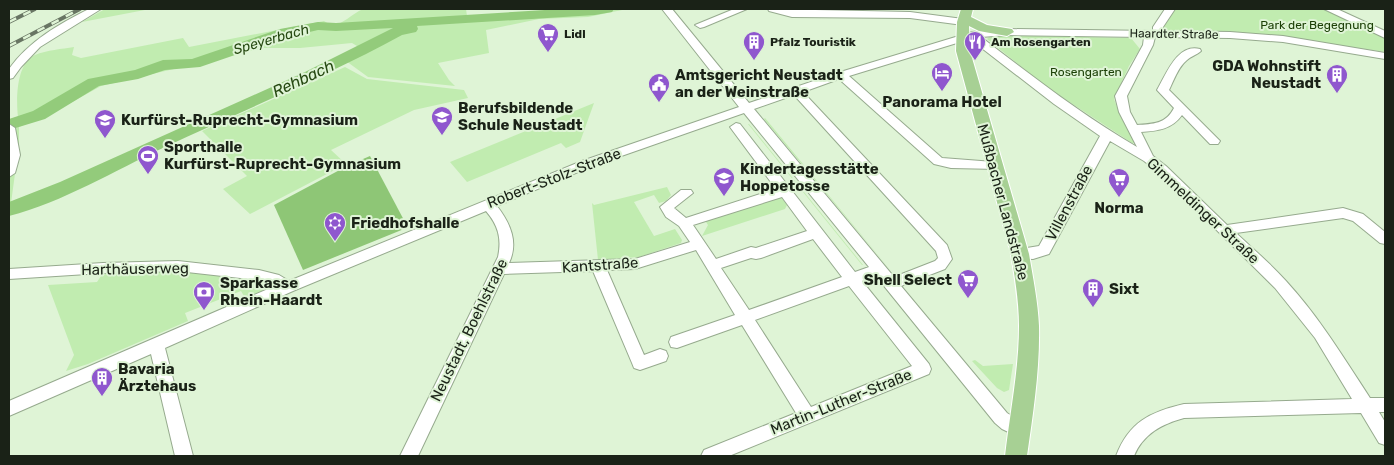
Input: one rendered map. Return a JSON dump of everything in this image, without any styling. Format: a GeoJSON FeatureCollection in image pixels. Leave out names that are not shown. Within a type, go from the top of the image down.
{"type":"FeatureCollection","features":[{"type":"Feature","properties":{"kind":"main road"},"geometry":{"type":"LineString","coordinates":[[966,25],[1008,32]]}},
{"type":"Feature","properties":{"kind":"main road","name":"Mußbacher Landstraße"},"geometry":{"type":"LineString","coordinates":[[966,25],[964,58],[1020,254],[1026,288],[1029,326],[1016,456]]}},
{"type":"Feature","properties":{"kind":"street"},"geometry":{"type":"LineString","coordinates":[[9,76],[17,63],[38,43],[96,9]]}},
{"type":"Feature","properties":{"kind":"street"},"geometry":{"type":"LineString","coordinates":[[667,9],[1001,418],[1019,430]]}},
{"type":"Feature","properties":{"kind":"street"},"geometry":{"type":"LineString","coordinates":[[700,25],[742,9]]}},
{"type":"Feature","properties":{"kind":"street"},"geometry":{"type":"LineString","coordinates":[[773,9],[792,14],[910,15],[966,25]]}},
{"type":"Feature","properties":{"kind":"street"},"geometry":{"type":"LineString","coordinates":[[1148,158],[1145,147],[1133,129],[1121,104],[1121,96],[1154,33],[1170,9]]}},
{"type":"Feature","properties":{"kind":"street"},"geometry":{"type":"LineString","coordinates":[[1329,9],[1385,35]]}},
{"type":"Feature","properties":{"kind":"street"},"geometry":{"type":"LineString","coordinates":[[935,19],[942,24],[948,34],[948,40],[944,45]]}},
{"type":"Feature","properties":{"kind":"street","name":"Robert-Stolz-Straße"},"geometry":{"type":"LineString","coordinates":[[9,409],[288,287],[594,161],[840,75],[944,45],[966,25]]}},
{"type":"Feature","properties":{"kind":"street","name":"Haardter Straße"},"geometry":{"type":"LineString","coordinates":[[966,25],[1008,32],[1259,36],[1385,56]]}},
{"type":"Feature","properties":{"kind":"street","name":"Gimmeldinger Straße"},"geometry":{"type":"LineString","coordinates":[[966,25],[1025,78],[1107,134],[1162,168],[1280,284],[1320,334],[1385,437]]}},
{"type":"Feature","properties":{"kind":"street"},"geometry":{"type":"LineString","coordinates":[[1196,51],[1185,54],[1170,74],[1170,80],[1163,90],[1214,141]]}},
{"type":"Feature","properties":{"kind":"street"},"geometry":{"type":"LineString","coordinates":[[840,75],[938,161],[951,164],[994,166]]}},
{"type":"Feature","properties":{"kind":"street"},"geometry":{"type":"LineString","coordinates":[[795,90],[931,236],[945,255],[946,259],[940,266],[892,284]]}},
{"type":"Feature","properties":{"kind":"street"},"geometry":{"type":"LineString","coordinates":[[1133,129],[1158,126],[1171,122],[1176,118],[1180,107]]}},
{"type":"Feature","properties":{"kind":"street","name":"Martin-Luther-Straße"},"geometry":{"type":"LineString","coordinates":[[710,456],[923,369],[736,127]]}},
{"type":"Feature","properties":{"kind":"street"},"geometry":{"type":"LineString","coordinates":[[9,128],[14,155],[9,173]]}},
{"type":"Feature","properties":{"kind":"street","name":"Villenstraße"},"geometry":{"type":"LineString","coordinates":[[1020,254],[1033,254],[1044,250],[1107,134]]}},
{"type":"Feature","properties":{"kind":"street"},"geometry":{"type":"LineString","coordinates":[[684,223],[786,191]]}},
{"type":"Feature","properties":{"kind":"street"},"geometry":{"type":"LineString","coordinates":[[686,193],[668,207],[671,214],[684,223],[699,244],[807,416]]}},
{"type":"Feature","properties":{"kind":"street","name":"Neustadt, Boehlstraße"},"geometry":{"type":"LineString","coordinates":[[409,456],[505,257],[508,238],[502,222],[488,204]]}},
{"type":"Feature","properties":{"kind":"street"},"geometry":{"type":"LineString","coordinates":[[1224,230],[1342,213],[1358,217],[1385,239]]}},
{"type":"Feature","properties":{"kind":"street"},"geometry":{"type":"LineString","coordinates":[[713,265],[751,252],[756,254],[816,232]]}},
{"type":"Feature","properties":{"kind":"street","name":"Kantstraße"},"geometry":{"type":"LineString","coordinates":[[499,269],[598,267],[635,264],[699,244]]}},
{"type":"Feature","properties":{"kind":"street","name":"Harthäuserweg"},"geometry":{"type":"LineString","coordinates":[[9,274],[103,268],[178,266],[259,275],[274,279],[288,287]]}},
{"type":"Feature","properties":{"kind":"street"},"geometry":{"type":"LineString","coordinates":[[598,267],[640,363],[660,356]]}},
{"type":"Feature","properties":{"kind":"street"},"geometry":{"type":"LineString","coordinates":[[677,342],[880,269]]}},
{"type":"Feature","properties":{"kind":"street"},"geometry":{"type":"LineString","coordinates":[[156,344],[184,456]]}},
{"type":"Feature","properties":{"kind":"street"},"geometry":{"type":"LineString","coordinates":[[1125,456],[1140,430],[1153,420],[1164,415],[1184,411],[1385,405]]}},
{"type":"Feature","properties":{"kind":"green space"},"geometry":{"type":"Polygon","coordinates":[[[105,9],[150,9],[82,22],[105,9]]]}},
{"type":"Feature","properties":{"kind":"green space"},"geometry":{"type":"Polygon","coordinates":[[[363,9],[466,9],[467,16],[578,9],[627,9],[588,17],[539,19],[486,30],[489,53],[438,63],[455,86],[368,77],[346,61],[367,52],[352,43],[300,48],[264,48],[101,86],[56,111],[19,127],[19,144],[9,218],[9,120],[18,117],[17,92],[21,74],[29,59],[35,55],[74,47],[72,55],[81,58],[183,38],[189,47],[324,21],[332,26],[363,9]]]}},
{"type":"Feature","properties":{"kind":"green space","name":"Park der Begegnung"},"geometry":{"type":"Polygon","coordinates":[[[1174,9],[1323,9],[1385,38],[1385,52],[1277,36],[1169,31],[1163,27],[1174,9]]]}},
{"type":"Feature","properties":{"kind":"green space","name":"Rosengarten"},"geometry":{"type":"Polygon","coordinates":[[[991,35],[1131,38],[1140,49],[1129,66],[1114,99],[1121,118],[1137,143],[1132,143],[1045,86],[987,39],[991,35]]]}},
{"type":"Feature","properties":{"kind":"green space"},"geometry":{"type":"Polygon","coordinates":[[[345,67],[367,79],[464,90],[468,98],[414,110],[331,150],[346,164],[250,214],[223,189],[247,176],[202,131],[345,67]]]}},
{"type":"Feature","properties":{"kind":"green space"},"geometry":{"type":"Polygon","coordinates":[[[594,103],[580,142],[566,148],[561,143],[467,182],[450,162],[594,103]]]}},
{"type":"Feature","properties":{"kind":"green space"},"geometry":{"type":"Polygon","coordinates":[[[765,118],[892,272],[764,119],[765,118]]]}},
{"type":"Feature","properties":{"kind":"green space"},"geometry":{"type":"Polygon","coordinates":[[[749,124],[863,265],[862,265],[749,124]]]}},
{"type":"Feature","properties":{"kind":"green space"},"geometry":{"type":"Polygon","coordinates":[[[370,156],[406,224],[404,229],[303,270],[274,205],[349,165],[370,156]]]}},
{"type":"Feature","properties":{"kind":"green space"},"geometry":{"type":"Polygon","coordinates":[[[667,187],[671,195],[666,201],[659,203],[654,195],[634,202],[654,236],[675,229],[682,240],[681,243],[639,257],[598,260],[592,203],[594,205],[667,187]]]}},
{"type":"Feature","properties":{"kind":"green space"},"geometry":{"type":"Polygon","coordinates":[[[780,196],[787,205],[785,209],[702,236],[708,225],[704,219],[780,196]]]}},
{"type":"Feature","properties":{"kind":"green space"},"geometry":{"type":"Polygon","coordinates":[[[179,269],[249,277],[261,281],[264,290],[245,298],[241,291],[185,313],[188,321],[88,364],[66,371],[74,355],[48,285],[97,282],[105,270],[179,269]]]}},
{"type":"Feature","properties":{"kind":"green space"},"geometry":{"type":"Polygon","coordinates":[[[975,360],[983,366],[1013,364],[1009,390],[1004,392],[997,388],[972,361],[975,360]]]}},
{"type":"Feature","properties":{"kind":"waterway","name":"Speyerbach"},"geometry":{"type":"LineString","coordinates":[[9,125],[39,115],[94,82],[138,74],[163,65],[194,64],[280,34],[318,26],[336,27],[607,9]]}},
{"type":"Feature","properties":{"kind":"waterway","name":"Rehbach"},"geometry":{"type":"LineString","coordinates":[[9,209],[67,186],[310,76],[398,31],[411,29]]}},
{"type":"Feature","properties":{"kind":"railway"},"geometry":{"type":"LineString","coordinates":[[9,22],[35,9]]}},
{"type":"Feature","properties":{"kind":"railway"},"geometry":{"type":"LineString","coordinates":[[9,46],[80,9]]}},
{"type":"Feature","properties":{"kind":"place","name":"Lidl"},"geometry":{"type":"Point","coordinates":[548,53]}},
{"type":"Feature","properties":{"kind":"place","name":"Pfalz Touristik"},"geometry":{"type":"Point","coordinates":[754,61]}},
{"type":"Feature","properties":{"kind":"place","name":"Am Rosengarten"},"geometry":{"type":"Point","coordinates":[975,61]}},
{"type":"Feature","properties":{"kind":"place","name":"Panorama Hotel"},"geometry":{"type":"Point","coordinates":[942,92]}},
{"type":"Feature","properties":{"kind":"place","name":"GDA Wohnstift Neustadt"},"geometry":{"type":"Point","coordinates":[1337,94]}},
{"type":"Feature","properties":{"kind":"place","name":"Amtsgericht Neustadt an der Weinstraße"},"geometry":{"type":"Point","coordinates":[659,103]}},
{"type":"Feature","properties":{"kind":"place","name":"Berufsbildende Schule Neustadt"},"geometry":{"type":"Point","coordinates":[442,136]}},
{"type":"Feature","properties":{"kind":"place","name":"Kurfürst-Ruprecht-Gymnasium"},"geometry":{"type":"Point","coordinates":[105,139]}},
{"type":"Feature","properties":{"kind":"place","name":"Sporthalle Kurfürst-Ruprecht-Gymnasium"},"geometry":{"type":"Point","coordinates":[148,175]}},
{"type":"Feature","properties":{"kind":"place","name":"Kindertagesstätte Hoppetosse"},"geometry":{"type":"Point","coordinates":[724,197]}},
{"type":"Feature","properties":{"kind":"place","name":"Norma"},"geometry":{"type":"Point","coordinates":[1119,198]}},
{"type":"Feature","properties":{"kind":"place","name":"Friedhofshalle"},"geometry":{"type":"Point","coordinates":[335,242]}},
{"type":"Feature","properties":{"kind":"place","name":"Shell Select"},"geometry":{"type":"Point","coordinates":[968,299]}},
{"type":"Feature","properties":{"kind":"place","name":"Sixt"},"geometry":{"type":"Point","coordinates":[1093,308]}},
{"type":"Feature","properties":{"kind":"place","name":"Sparkasse Rhein-Haardt"},"geometry":{"type":"Point","coordinates":[204,311]}},
{"type":"Feature","properties":{"kind":"place","name":"Bavaria Ärztehaus"},"geometry":{"type":"Point","coordinates":[102,397]}}]}
